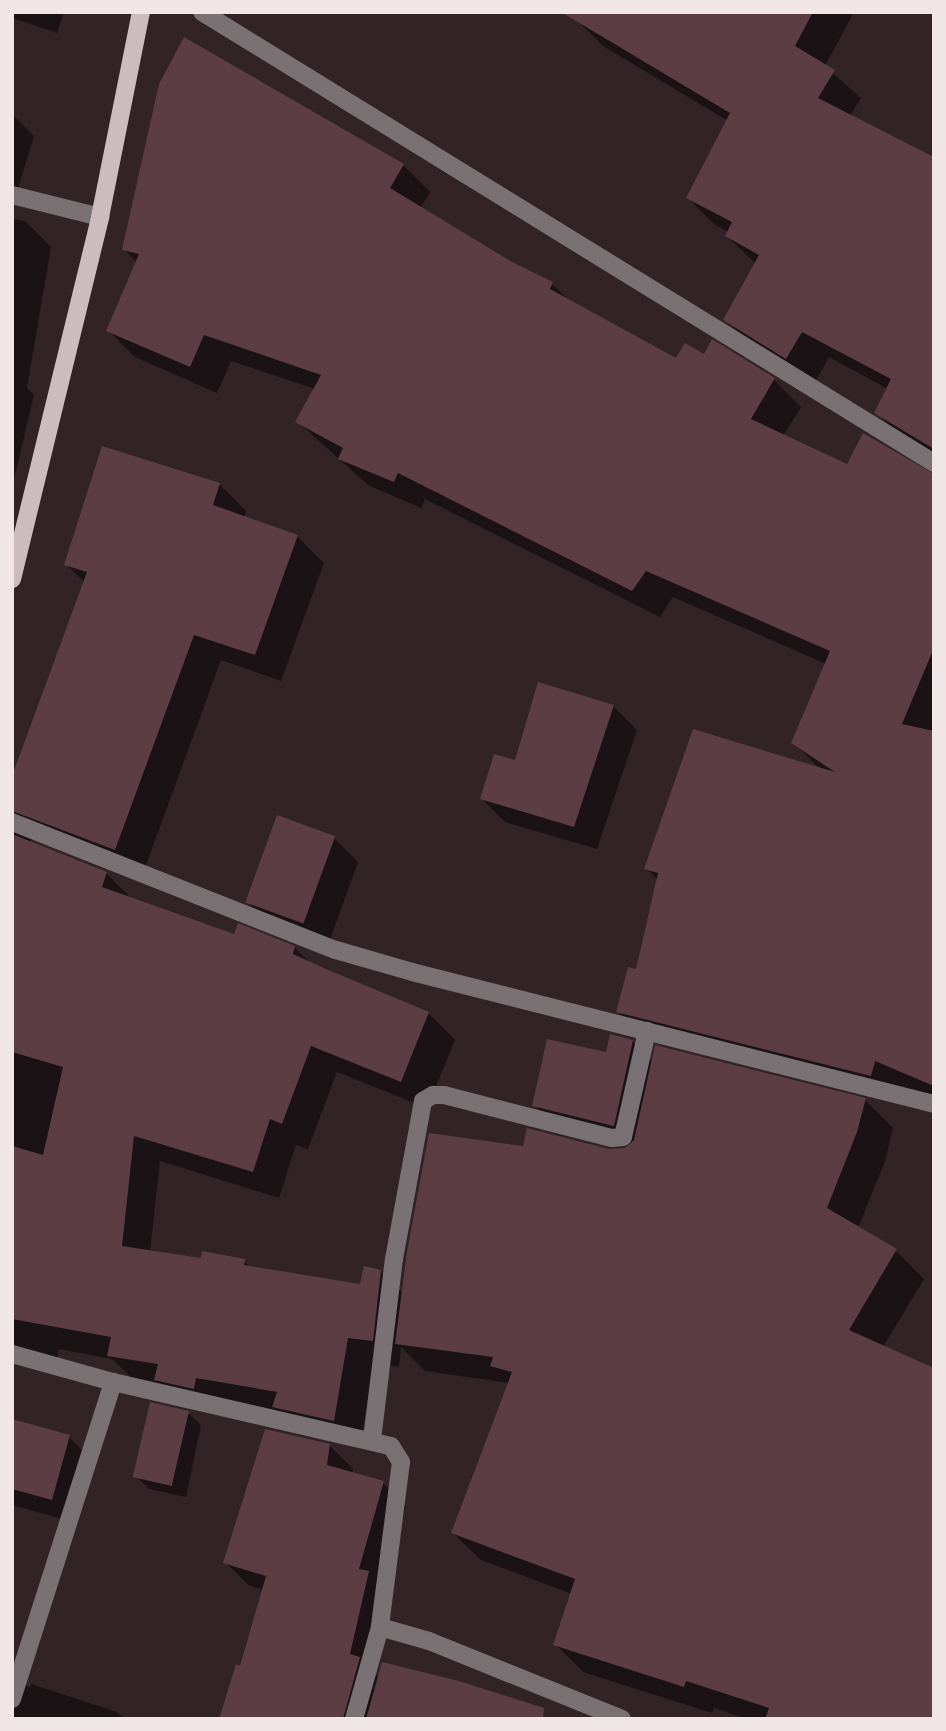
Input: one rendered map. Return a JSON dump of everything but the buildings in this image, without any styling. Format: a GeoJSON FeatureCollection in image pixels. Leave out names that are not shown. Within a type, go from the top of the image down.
{"type":"FeatureCollection","features":[{"type":"Feature","properties":{"kind":"main road"},"geometry":{"type":"LineString","coordinates":[[12,579],[100,217],[141,12]]}},
{"type":"Feature","properties":{"kind":"street"},"geometry":{"type":"LineString","coordinates":[[202,12],[934,463]]}},
{"type":"Feature","properties":{"kind":"street"},"geometry":{"type":"LineString","coordinates":[[12,195],[100,217]]}},
{"type":"Feature","properties":{"kind":"street"},"geometry":{"type":"LineString","coordinates":[[12,822],[336,950],[412,972],[934,1104]]}},
{"type":"Feature","properties":{"kind":"street"},"geometry":{"type":"LineString","coordinates":[[372,1440],[394,1259],[424,1101],[433,1095],[444,1095],[612,1139],[622,1137],[647,1031]]}},
{"type":"Feature","properties":{"kind":"street"},"geometry":{"type":"LineString","coordinates":[[12,1354],[113,1382],[391,1446],[401,1462],[380,1627],[354,1719]]}},
{"type":"Feature","properties":{"kind":"street"},"geometry":{"type":"LineString","coordinates":[[12,1699],[113,1382]]}},
{"type":"Feature","properties":{"kind":"street"},"geometry":{"type":"LineString","coordinates":[[380,1627],[429,1641],[622,1719]]}}]}
